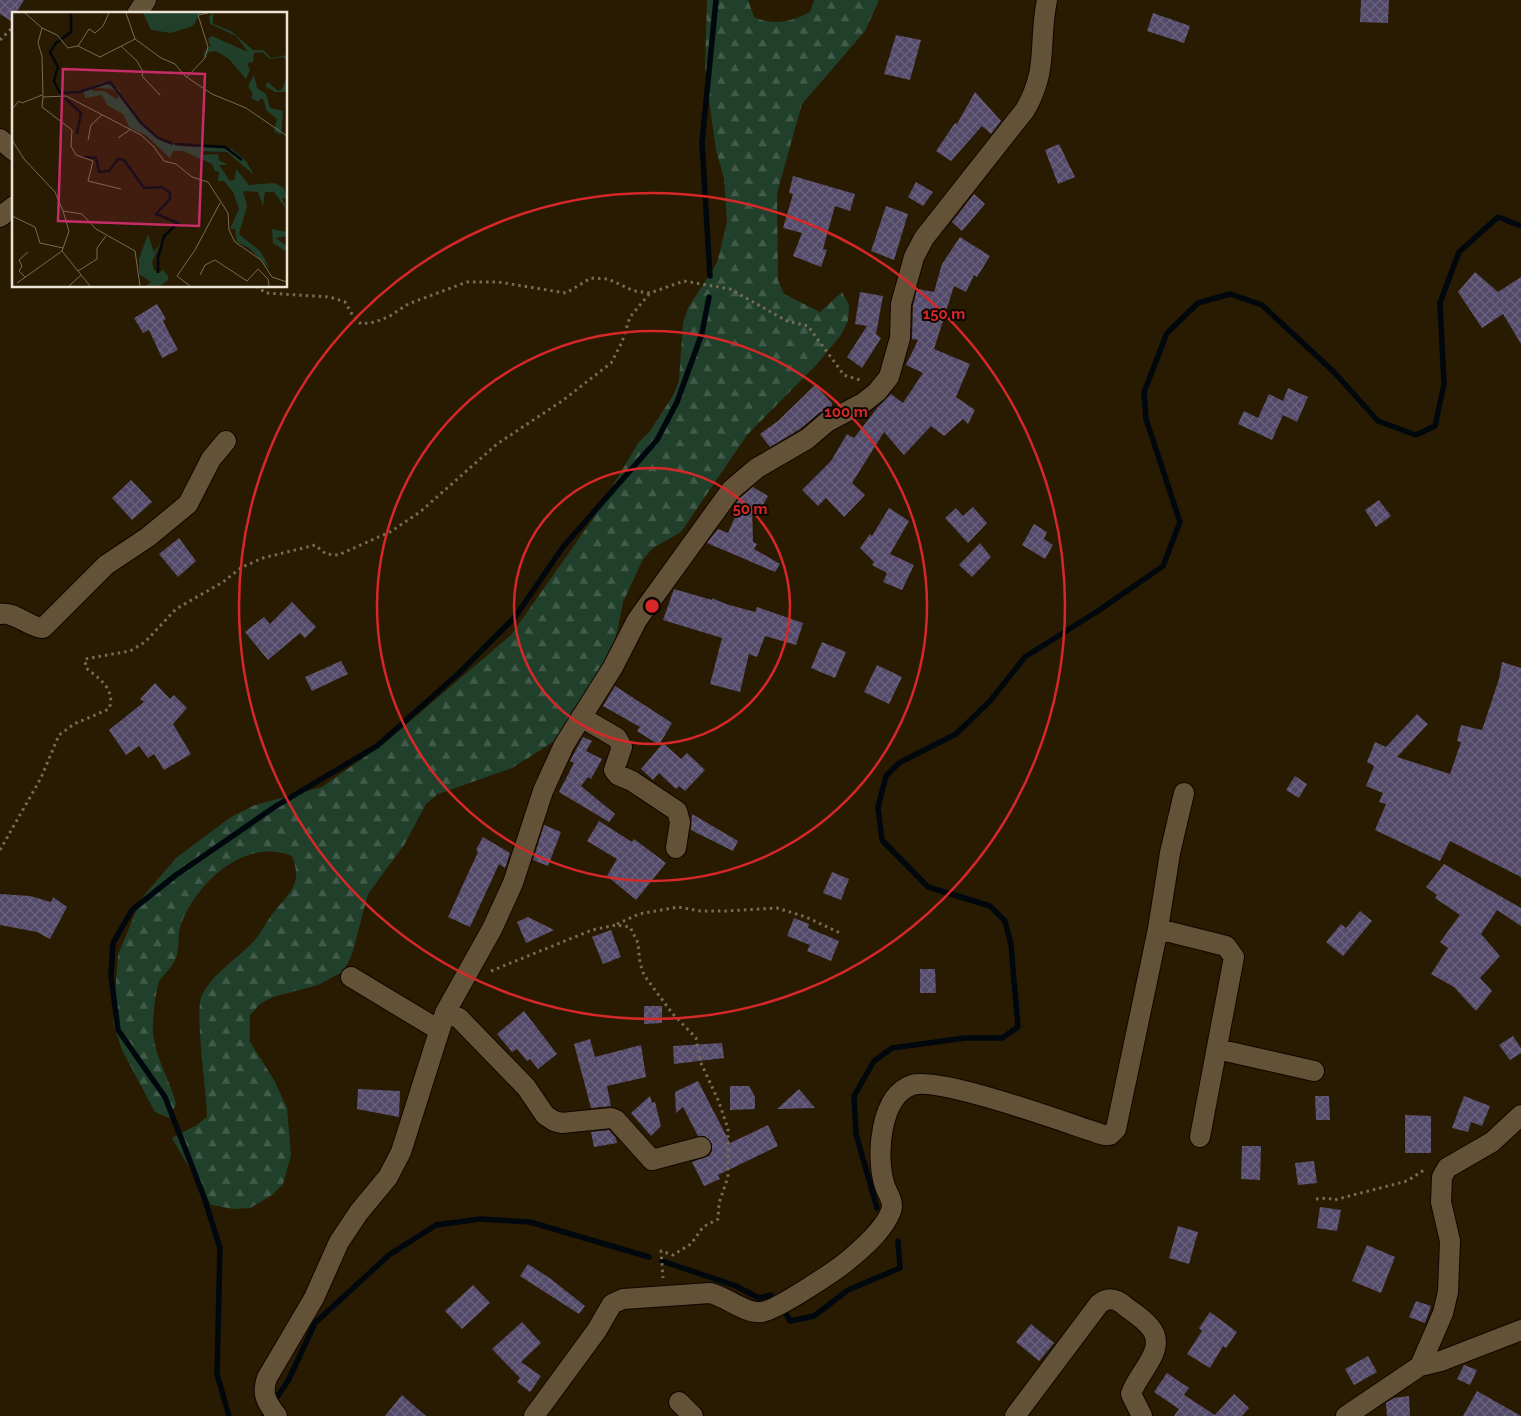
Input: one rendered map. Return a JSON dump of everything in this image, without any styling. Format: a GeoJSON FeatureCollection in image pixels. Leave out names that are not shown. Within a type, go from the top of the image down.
{"type":"FeatureCollection","features":[{"type":"Feature","properties":{"kind":"street"},"geometry":{"type":"LineString","coordinates":[[138,12],[146,0]]}},
{"type":"Feature","properties":{"kind":"street"},"geometry":{"type":"LineString","coordinates":[[276,1416],[265,1400],[263,1388],[267,1378],[314,1298],[339,1242],[358,1212],[388,1177],[401,1152],[442,1022],[513,884],[545,786],[564,745],[613,667],[637,620],[732,490],[757,468],[807,439],[827,422],[863,402],[882,387],[889,377],[900,338],[902,304],[918,251],[924,238],[1025,110],[1035,92],[1042,63],[1047,0]]}},
{"type":"Feature","properties":{"kind":"street"},"geometry":{"type":"LineString","coordinates":[[0,139],[12,149]]}},
{"type":"Feature","properties":{"kind":"street"},"geometry":{"type":"LineString","coordinates":[[0,217],[12,208]]}},
{"type":"Feature","properties":{"kind":"street"},"geometry":{"type":"LineString","coordinates":[[0,614],[7,613],[34,628],[43,628],[106,565],[148,536],[188,504],[211,459],[226,441]]}},
{"type":"Feature","properties":{"kind":"street"},"geometry":{"type":"LineString","coordinates":[[581,717],[617,738],[622,747],[614,770],[618,775],[677,811],[680,822],[676,848]]}},
{"type":"Feature","properties":{"kind":"street"},"geometry":{"type":"LineString","coordinates":[[534,1416],[596,1330],[612,1304],[623,1299],[710,1293],[723,1296],[754,1312],[764,1312],[785,1302],[851,1258],[878,1230],[892,1210],[892,1202],[884,1183],[879,1156],[889,1106],[894,1098],[910,1086],[925,1082],[954,1088],[1104,1135],[1110,1135],[1116,1129],[1158,929],[1170,853],[1184,794]]}},
{"type":"Feature","properties":{"kind":"street"},"geometry":{"type":"LineString","coordinates":[[1158,929],[1226,946],[1234,957],[1200,1137]]}},
{"type":"Feature","properties":{"kind":"street"},"geometry":{"type":"LineString","coordinates":[[351,977],[442,1022],[459,1018],[484,1046],[526,1087],[545,1114],[554,1121],[562,1123],[611,1118],[616,1120],[652,1160],[701,1147]]}},
{"type":"Feature","properties":{"kind":"street"},"geometry":{"type":"LineString","coordinates":[[1217,1050],[1314,1070]]}},
{"type":"Feature","properties":{"kind":"street"},"geometry":{"type":"LineString","coordinates":[[1420,1366],[1443,1313],[1448,1292],[1450,1241],[1440,1188],[1442,1177],[1447,1168],[1492,1142],[1521,1115]]}},
{"type":"Feature","properties":{"kind":"street"},"geometry":{"type":"LineString","coordinates":[[1015,1416],[1100,1304],[1105,1299],[1113,1298],[1121,1302],[1151,1328],[1155,1335],[1155,1350],[1131,1394],[1142,1416]]}},
{"type":"Feature","properties":{"kind":"street"},"geometry":{"type":"LineString","coordinates":[[1346,1416],[1420,1366],[1441,1361],[1521,1330]]}},
{"type":"Feature","properties":{"kind":"street"},"geometry":{"type":"LineString","coordinates":[[679,1402],[693,1416]]}},
{"type":"Feature","properties":{"kind":"path"},"geometry":{"type":"LineString","coordinates":[[0,40],[12,28]]}},
{"type":"Feature","properties":{"kind":"path"},"geometry":{"type":"LineString","coordinates":[[259,288],[266,293],[330,297],[345,302],[353,316],[361,324],[382,319],[408,304],[467,282],[498,282],[566,293],[591,278],[608,279],[634,291],[650,293],[684,281],[730,290],[787,321],[808,326],[844,375],[882,387]]}},
{"type":"Feature","properties":{"kind":"path"},"geometry":{"type":"LineString","coordinates":[[0,850],[40,778],[60,735],[74,724],[109,709],[112,700],[110,690],[86,668],[85,659],[130,650],[145,642],[176,609],[223,582],[242,568],[263,558],[315,545],[326,554],[338,555],[390,532],[420,512],[497,444],[562,401],[611,364],[622,342],[630,317],[650,293]]}},
{"type":"Feature","properties":{"kind":"path"},"geometry":{"type":"LineString","coordinates":[[462,980],[479,977],[592,930],[616,925],[639,914],[678,906],[708,911],[777,908],[806,917],[840,933]]}},
{"type":"Feature","properties":{"kind":"path"},"geometry":{"type":"LineString","coordinates":[[616,925],[630,927],[638,943],[640,963],[644,975],[672,1012],[696,1038],[700,1061],[719,1102],[728,1129],[728,1178],[719,1203],[718,1219],[703,1227],[691,1244],[673,1255],[661,1250],[664,1296]]}},
{"type":"Feature","properties":{"kind":"path"},"geometry":{"type":"LineString","coordinates":[[1316,1199],[1328,1198],[1334,1200],[1407,1181],[1424,1170],[1447,1168]]}},
{"type":"Feature","properties":{"kind":"green space"},"geometry":{"type":"Polygon","coordinates":[[[707,0],[748,0],[754,17],[762,20],[782,22],[810,12],[814,0],[879,0],[865,31],[802,104],[777,193],[778,280],[784,294],[820,312],[842,292],[849,305],[848,321],[841,335],[817,364],[747,435],[681,532],[653,548],[643,559],[623,602],[617,633],[606,662],[553,742],[512,768],[438,794],[426,804],[404,845],[368,894],[352,954],[344,971],[318,985],[273,997],[260,1004],[250,1015],[250,1042],[274,1080],[287,1108],[291,1155],[283,1184],[272,1195],[250,1208],[234,1209],[211,1205],[172,1138],[195,1126],[207,1117],[199,1017],[202,995],[212,980],[255,939],[290,893],[295,881],[295,866],[292,856],[274,852],[257,853],[240,858],[225,867],[211,879],[188,908],[180,928],[176,958],[159,983],[154,1013],[154,1042],[176,1104],[169,1118],[155,1112],[122,1050],[113,1023],[118,955],[141,899],[176,858],[231,817],[255,805],[322,787],[386,742],[511,635],[592,520],[639,442],[650,431],[674,394],[679,380],[683,323],[688,308],[717,263],[727,222],[724,178],[716,150],[705,64],[707,0]]]}},
{"type":"Feature","properties":{"kind":"building"},"geometry":{"type":"Polygon","coordinates":[[[0,0],[24,0],[17,12],[12,12],[11,21],[0,14],[0,0]]]}},
{"type":"Feature","properties":{"kind":"building"},"geometry":{"type":"Polygon","coordinates":[[[1361,0],[1389,0],[1388,23],[1360,22],[1361,0]]]}},
{"type":"Feature","properties":{"kind":"building"},"geometry":{"type":"Polygon","coordinates":[[[1153,13],[1190,26],[1184,43],[1147,31],[1153,13]]]}},
{"type":"Feature","properties":{"kind":"building"},"geometry":{"type":"Polygon","coordinates":[[[896,35],[921,40],[910,80],[884,74],[896,35]]]}},
{"type":"Feature","properties":{"kind":"building"},"geometry":{"type":"Polygon","coordinates":[[[975,92],[1001,121],[991,134],[982,126],[951,161],[936,151],[955,123],[957,124],[975,92]]]}},
{"type":"Feature","properties":{"kind":"building"},"geometry":{"type":"Polygon","coordinates":[[[1059,144],[1075,177],[1058,184],[1045,150],[1059,144]]]}},
{"type":"Feature","properties":{"kind":"building"},"geometry":{"type":"Polygon","coordinates":[[[793,176],[855,194],[850,211],[835,206],[823,249],[827,250],[821,267],[793,256],[802,233],[783,228],[793,194],[789,193],[793,176]]]}},
{"type":"Feature","properties":{"kind":"building"},"geometry":{"type":"Polygon","coordinates":[[[916,182],[933,192],[923,206],[908,197],[916,182]]]}},
{"type":"Feature","properties":{"kind":"building"},"geometry":{"type":"Polygon","coordinates":[[[974,194],[985,204],[962,231],[952,222],[974,194]]]}},
{"type":"Feature","properties":{"kind":"building"},"geometry":{"type":"Polygon","coordinates":[[[886,206],[908,214],[894,260],[871,251],[886,206]]]}},
{"type":"Feature","properties":{"kind":"building"},"geometry":{"type":"Polygon","coordinates":[[[960,237],[990,256],[977,277],[974,275],[966,292],[954,286],[934,349],[970,364],[956,397],[975,410],[968,424],[963,419],[944,436],[931,426],[904,455],[884,432],[852,483],[865,495],[844,517],[826,498],[818,506],[802,490],[831,461],[847,434],[854,438],[878,407],[891,394],[903,403],[923,373],[906,365],[918,340],[912,339],[913,306],[917,289],[934,292],[942,264],[960,237]]]}},
{"type":"Feature","properties":{"kind":"building"},"geometry":{"type":"Polygon","coordinates":[[[1475,272],[1498,292],[1521,277],[1521,344],[1503,314],[1482,328],[1458,292],[1475,272]]]}},
{"type":"Feature","properties":{"kind":"building"},"geometry":{"type":"Polygon","coordinates":[[[860,292],[883,296],[876,334],[881,338],[862,368],[847,357],[867,326],[855,324],[860,292]]]}},
{"type":"Feature","properties":{"kind":"building"},"geometry":{"type":"Polygon","coordinates":[[[157,304],[166,319],[163,321],[178,350],[162,358],[149,330],[143,333],[134,318],[157,304]]]}},
{"type":"Feature","properties":{"kind":"building"},"geometry":{"type":"Polygon","coordinates":[[[815,385],[832,403],[832,406],[819,413],[800,429],[770,447],[760,434],[778,421],[815,385]]]}},
{"type":"Feature","properties":{"kind":"building"},"geometry":{"type":"Polygon","coordinates":[[[1288,388],[1308,397],[1297,422],[1283,415],[1272,440],[1238,424],[1244,411],[1258,418],[1269,394],[1283,401],[1288,388]]]}},
{"type":"Feature","properties":{"kind":"building"},"geometry":{"type":"Polygon","coordinates":[[[131,480],[152,502],[132,520],[112,498],[131,480]]]}},
{"type":"Feature","properties":{"kind":"building"},"geometry":{"type":"Polygon","coordinates":[[[753,487],[768,496],[760,510],[752,505],[753,542],[757,544],[754,549],[780,564],[775,572],[707,543],[718,529],[728,533],[739,508],[735,505],[753,487]]]}},
{"type":"Feature","properties":{"kind":"building"},"geometry":{"type":"Polygon","coordinates":[[[1379,500],[1391,516],[1376,527],[1365,510],[1379,500]]]}},
{"type":"Feature","properties":{"kind":"building"},"geometry":{"type":"Polygon","coordinates":[[[973,507],[987,523],[968,543],[945,518],[956,508],[963,516],[973,507]]]}},
{"type":"Feature","properties":{"kind":"building"},"geometry":{"type":"Polygon","coordinates":[[[889,508],[909,521],[890,554],[914,565],[902,590],[883,582],[887,573],[872,565],[874,562],[860,548],[870,534],[872,536],[889,508]]]}},
{"type":"Feature","properties":{"kind":"building"},"geometry":{"type":"Polygon","coordinates":[[[1034,524],[1047,532],[1044,539],[1053,545],[1045,559],[1022,545],[1034,524]]]}},
{"type":"Feature","properties":{"kind":"building"},"geometry":{"type":"Polygon","coordinates":[[[179,538],[196,561],[178,577],[159,554],[179,538]]]}},
{"type":"Feature","properties":{"kind":"building"},"geometry":{"type":"Polygon","coordinates":[[[980,543],[991,557],[972,577],[959,565],[980,543]]]}},
{"type":"Feature","properties":{"kind":"building"},"geometry":{"type":"Polygon","coordinates":[[[674,589],[712,600],[712,598],[755,612],[757,607],[803,623],[796,645],[765,636],[757,657],[749,654],[740,692],[710,684],[722,638],[663,620],[674,589]]]}},
{"type":"Feature","properties":{"kind":"building"},"geometry":{"type":"Polygon","coordinates":[[[292,602],[316,627],[305,638],[300,633],[268,660],[245,632],[264,617],[270,624],[292,602]]]}},
{"type":"Feature","properties":{"kind":"building"},"geometry":{"type":"Polygon","coordinates":[[[822,642],[846,652],[835,678],[811,668],[822,642]]]}},
{"type":"Feature","properties":{"kind":"building"},"geometry":{"type":"Polygon","coordinates":[[[341,661],[348,674],[312,691],[305,677],[341,661]]]}},
{"type":"Feature","properties":{"kind":"building"},"geometry":{"type":"Polygon","coordinates":[[[1502,662],[1521,668],[1521,877],[1450,841],[1440,861],[1375,830],[1386,804],[1379,802],[1383,793],[1366,786],[1374,766],[1367,762],[1375,742],[1386,747],[1417,714],[1428,724],[1397,757],[1450,774],[1461,742],[1457,741],[1461,725],[1482,730],[1499,679],[1502,662]]]}},
{"type":"Feature","properties":{"kind":"building"},"geometry":{"type":"Polygon","coordinates":[[[877,665],[902,677],[889,704],[864,692],[877,665]]]}},
{"type":"Feature","properties":{"kind":"building"},"geometry":{"type":"Polygon","coordinates":[[[155,683],[170,699],[174,695],[187,708],[173,724],[191,754],[164,770],[154,754],[148,758],[139,746],[126,755],[109,730],[144,702],[140,699],[155,683]]]}},
{"type":"Feature","properties":{"kind":"building"},"geometry":{"type":"Polygon","coordinates":[[[615,686],[672,723],[659,745],[637,731],[640,727],[603,706],[615,686]]]}},
{"type":"Feature","properties":{"kind":"building"},"geometry":{"type":"Polygon","coordinates":[[[583,737],[592,741],[586,751],[602,759],[591,779],[588,777],[581,786],[615,814],[609,822],[559,792],[574,763],[570,761],[583,737]]]}},
{"type":"Feature","properties":{"kind":"building"},"geometry":{"type":"Polygon","coordinates":[[[663,743],[681,759],[687,753],[705,770],[685,791],[679,786],[676,789],[659,773],[653,780],[641,769],[663,743]]]}},
{"type":"Feature","properties":{"kind":"building"},"geometry":{"type":"Polygon","coordinates":[[[1295,776],[1307,784],[1299,798],[1286,790],[1295,776]]]}},
{"type":"Feature","properties":{"kind":"building"},"geometry":{"type":"Polygon","coordinates":[[[692,814],[738,841],[733,851],[691,830],[692,814]]]}},
{"type":"Feature","properties":{"kind":"building"},"geometry":{"type":"Polygon","coordinates":[[[599,821],[632,842],[634,839],[666,863],[636,900],[607,876],[617,859],[587,841],[599,821]]]}},
{"type":"Feature","properties":{"kind":"building"},"geometry":{"type":"Polygon","coordinates":[[[544,825],[561,832],[548,866],[533,860],[544,825]]]}},
{"type":"Feature","properties":{"kind":"building"},"geometry":{"type":"Polygon","coordinates":[[[483,837],[510,853],[505,868],[499,864],[470,927],[448,917],[483,837]]]}},
{"type":"Feature","properties":{"kind":"building"},"geometry":{"type":"Polygon","coordinates":[[[1444,864],[1521,908],[1521,926],[1497,910],[1481,934],[1500,956],[1480,978],[1492,991],[1476,1011],[1454,987],[1431,974],[1448,948],[1440,942],[1460,915],[1435,898],[1437,895],[1426,887],[1444,864]]]}},
{"type":"Feature","properties":{"kind":"building"},"geometry":{"type":"Polygon","coordinates":[[[832,872],[849,879],[841,900],[823,893],[832,872]]]}},
{"type":"Feature","properties":{"kind":"building"},"geometry":{"type":"Polygon","coordinates":[[[0,894],[30,896],[51,902],[53,897],[67,907],[50,939],[37,932],[0,925],[0,894]]]}},
{"type":"Feature","properties":{"kind":"building"},"geometry":{"type":"Polygon","coordinates":[[[1360,911],[1372,921],[1343,956],[1326,942],[1341,924],[1346,928],[1360,911]]]}},
{"type":"Feature","properties":{"kind":"building"},"geometry":{"type":"Polygon","coordinates":[[[528,917],[554,930],[526,943],[517,922],[528,917]]]}},
{"type":"Feature","properties":{"kind":"building"},"geometry":{"type":"Polygon","coordinates":[[[794,918],[809,924],[808,928],[839,941],[831,961],[807,951],[810,945],[787,936],[794,918]]]}},
{"type":"Feature","properties":{"kind":"building"},"geometry":{"type":"Polygon","coordinates":[[[611,930],[621,957],[603,964],[592,937],[611,930]]]}},
{"type":"Feature","properties":{"kind":"building"},"geometry":{"type":"Polygon","coordinates":[[[920,969],[935,969],[936,993],[920,993],[920,969]]]}},
{"type":"Feature","properties":{"kind":"building"},"geometry":{"type":"Polygon","coordinates":[[[644,1006],[662,1006],[662,1023],[644,1024],[644,1006]]]}},
{"type":"Feature","properties":{"kind":"building"},"geometry":{"type":"Polygon","coordinates":[[[524,1011],[557,1054],[538,1069],[530,1059],[527,1061],[517,1049],[512,1052],[497,1034],[524,1011]]]}},
{"type":"Feature","properties":{"kind":"building"},"geometry":{"type":"Polygon","coordinates":[[[1513,1036],[1521,1048],[1521,1053],[1510,1060],[1499,1045],[1513,1036]]]}},
{"type":"Feature","properties":{"kind":"building"},"geometry":{"type":"Polygon","coordinates":[[[590,1039],[595,1057],[641,1045],[646,1077],[607,1086],[611,1106],[591,1108],[574,1044],[590,1039]]]}},
{"type":"Feature","properties":{"kind":"building"},"geometry":{"type":"Polygon","coordinates":[[[722,1043],[724,1058],[674,1064],[673,1046],[722,1043]]]}},
{"type":"Feature","properties":{"kind":"building"},"geometry":{"type":"Polygon","coordinates":[[[698,1081],[730,1143],[768,1125],[778,1146],[718,1175],[720,1179],[704,1186],[692,1162],[709,1156],[712,1151],[712,1144],[705,1136],[698,1136],[683,1107],[676,1113],[675,1092],[698,1081]]]}},
{"type":"Feature","properties":{"kind":"building"},"geometry":{"type":"Polygon","coordinates":[[[730,1086],[749,1086],[755,1097],[755,1109],[730,1110],[730,1086]]]}},
{"type":"Feature","properties":{"kind":"building"},"geometry":{"type":"Polygon","coordinates":[[[358,1089],[400,1091],[399,1117],[357,1109],[358,1089]]]}},
{"type":"Feature","properties":{"kind":"building"},"geometry":{"type":"Polygon","coordinates":[[[799,1089],[815,1108],[777,1109],[799,1089]]]}},
{"type":"Feature","properties":{"kind":"building"},"geometry":{"type":"Polygon","coordinates":[[[650,1096],[652,1103],[655,1102],[661,1126],[651,1136],[631,1113],[650,1096]]]}},
{"type":"Feature","properties":{"kind":"building"},"geometry":{"type":"Polygon","coordinates":[[[1315,1096],[1329,1096],[1330,1120],[1316,1120],[1315,1096]]]}},
{"type":"Feature","properties":{"kind":"building"},"geometry":{"type":"Polygon","coordinates":[[[1464,1096],[1490,1106],[1482,1126],[1471,1122],[1468,1132],[1452,1128],[1464,1096]]]}},
{"type":"Feature","properties":{"kind":"building"},"geometry":{"type":"Polygon","coordinates":[[[1405,1115],[1431,1116],[1431,1153],[1405,1153],[1405,1115]]]}},
{"type":"Feature","properties":{"kind":"building"},"geometry":{"type":"Polygon","coordinates":[[[609,1130],[616,1138],[617,1143],[594,1147],[591,1132],[609,1130]]]}},
{"type":"Feature","properties":{"kind":"building"},"geometry":{"type":"Polygon","coordinates":[[[1242,1146],[1261,1146],[1260,1180],[1241,1179],[1242,1146]]]}},
{"type":"Feature","properties":{"kind":"building"},"geometry":{"type":"Polygon","coordinates":[[[1314,1161],[1317,1183],[1298,1185],[1295,1163],[1314,1161]]]}},
{"type":"Feature","properties":{"kind":"building"},"geometry":{"type":"Polygon","coordinates":[[[1320,1207],[1341,1210],[1337,1231],[1317,1228],[1320,1207]]]}},
{"type":"Feature","properties":{"kind":"building"},"geometry":{"type":"Polygon","coordinates":[[[1178,1226],[1198,1232],[1189,1264],[1169,1258],[1178,1226]]]}},
{"type":"Feature","properties":{"kind":"building"},"geometry":{"type":"Polygon","coordinates":[[[1367,1245],[1395,1257],[1381,1293],[1352,1281],[1367,1245]]]}},
{"type":"Feature","properties":{"kind":"building"},"geometry":{"type":"Polygon","coordinates":[[[528,1264],[551,1279],[585,1306],[579,1314],[520,1276],[528,1264]]]}},
{"type":"Feature","properties":{"kind":"building"},"geometry":{"type":"Polygon","coordinates":[[[473,1285],[490,1303],[462,1329],[445,1311],[473,1285]]]}},
{"type":"Feature","properties":{"kind":"building"},"geometry":{"type":"Polygon","coordinates":[[[1416,1301],[1431,1306],[1425,1323],[1409,1317],[1416,1301]]]}},
{"type":"Feature","properties":{"kind":"building"},"geometry":{"type":"Polygon","coordinates":[[[1210,1312],[1237,1332],[1226,1348],[1223,1346],[1210,1368],[1187,1354],[1202,1331],[1199,1328],[1210,1312]]]}},
{"type":"Feature","properties":{"kind":"building"},"geometry":{"type":"Polygon","coordinates":[[[522,1322],[541,1343],[521,1362],[541,1376],[530,1392],[517,1382],[520,1378],[492,1349],[522,1322]]]}},
{"type":"Feature","properties":{"kind":"building"},"geometry":{"type":"Polygon","coordinates":[[[1031,1324],[1054,1343],[1039,1361],[1016,1342],[1031,1324]]]}},
{"type":"Feature","properties":{"kind":"building"},"geometry":{"type":"Polygon","coordinates":[[[1368,1356],[1377,1372],[1354,1385],[1345,1369],[1368,1356]]]}},
{"type":"Feature","properties":{"kind":"building"},"geometry":{"type":"Polygon","coordinates":[[[1464,1365],[1477,1370],[1470,1385],[1457,1379],[1464,1365]]]}},
{"type":"Feature","properties":{"kind":"building"},"geometry":{"type":"Polygon","coordinates":[[[1167,1373],[1189,1388],[1184,1395],[1215,1415],[1234,1394],[1249,1408],[1242,1416],[1174,1416],[1179,1409],[1154,1392],[1167,1373]]]}},
{"type":"Feature","properties":{"kind":"building"},"geometry":{"type":"Polygon","coordinates":[[[1477,1391],[1521,1416],[1463,1416],[1477,1391]]]}},
{"type":"Feature","properties":{"kind":"building"},"geometry":{"type":"Polygon","coordinates":[[[402,1395],[426,1416],[385,1416],[402,1395]]]}},
{"type":"Feature","properties":{"kind":"building"},"geometry":{"type":"Polygon","coordinates":[[[1409,1396],[1410,1416],[1387,1416],[1386,1403],[1394,1398],[1409,1396]]]}},
{"type":"Feature","properties":{"kind":"waterway"},"geometry":{"type":"LineString","coordinates":[[710,276],[702,143],[716,0]]}},
{"type":"Feature","properties":{"kind":"waterway"},"geometry":{"type":"LineString","coordinates":[[877,1208],[856,1134],[854,1096],[874,1061],[892,1048],[965,1038],[1002,1038],[1018,1027],[1011,945],[1005,921],[990,906],[928,887],[882,840],[878,807],[886,776],[899,763],[956,734],[990,701],[1025,657],[1101,609],[1163,566],[1180,522],[1146,419],[1144,392],[1167,333],[1198,303],[1230,294],[1262,305],[1334,372],[1378,421],[1416,435],[1435,426],[1444,384],[1440,303],[1459,252],[1498,217],[1521,226]]}},
{"type":"Feature","properties":{"kind":"waterway"},"geometry":{"type":"LineString","coordinates":[[229,1416],[217,1374],[220,1248],[204,1197],[165,1097],[118,1030],[111,976],[113,943],[132,910],[176,875],[276,806],[377,746],[458,674],[515,617],[563,547],[657,440],[677,402],[702,333],[709,297]]}},
{"type":"Feature","properties":{"kind":"waterway"},"geometry":{"type":"LineString","coordinates":[[264,1416],[288,1381],[315,1323],[389,1255],[436,1225],[480,1219],[530,1222],[649,1257]]}},
{"type":"Feature","properties":{"kind":"waterway"},"geometry":{"type":"LineString","coordinates":[[783,1308],[790,1321],[814,1316],[848,1290],[900,1268],[898,1241]]}},
{"type":"Feature","properties":{"kind":"waterway"},"geometry":{"type":"LineString","coordinates":[[662,1261],[736,1286],[759,1298],[771,1295]]}}]}
